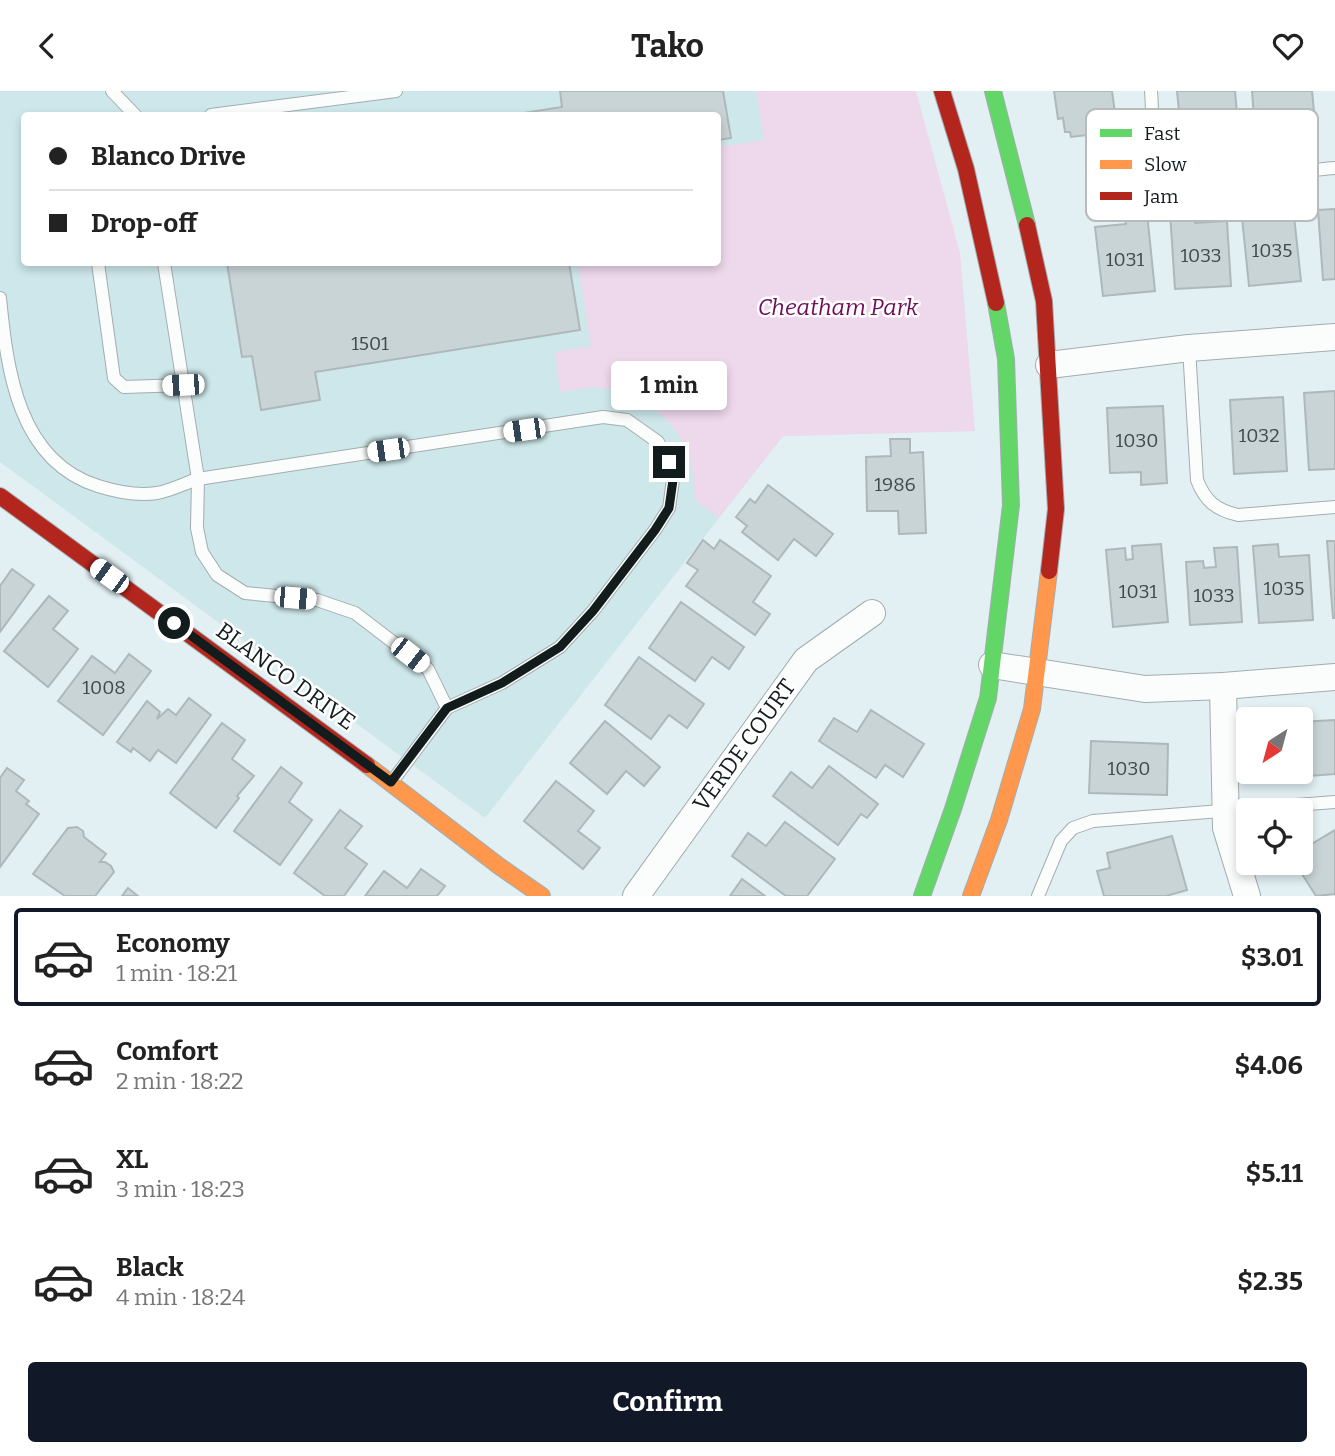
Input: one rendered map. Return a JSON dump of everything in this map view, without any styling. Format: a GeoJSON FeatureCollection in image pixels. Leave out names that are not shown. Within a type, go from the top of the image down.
{"type":"FeatureCollection","features":[{"type":"Feature","properties":{"kind":"street"},"geometry":{"type":"LineString","coordinates":[[922,896],[988,698],[1011,505],[1006,359],[984,244],[966,169],[942,91]]}},
{"type":"Feature","properties":{"kind":"street"},"geometry":{"type":"LineString","coordinates":[[971,896],[999,820],[1032,709],[1056,509],[1044,301],[1014,167],[993,91]]}},
{"type":"Feature","properties":{"kind":"street"},"geometry":{"type":"LineString","coordinates":[[1049,365],[1189,348],[1335,337]]}},
{"type":"Feature","properties":{"kind":"street","name":"BLANCO DRIVE"},"geometry":{"type":"LineString","coordinates":[[0,496],[542,896]]}},
{"type":"Feature","properties":{"kind":"street","name":"VERDE COURT"},"geometry":{"type":"LineString","coordinates":[[635,896],[806,660],[872,613]]}},
{"type":"Feature","properties":{"kind":"street"},"geometry":{"type":"LineString","coordinates":[[992,665],[1145,689],[1335,677]]}},
{"type":"Feature","properties":{"kind":"street"},"geometry":{"type":"LineString","coordinates":[[1223,686],[1226,828],[1247,896]]}},
{"type":"Feature","properties":{"kind":"lane"},"geometry":{"type":"LineString","coordinates":[[113,91],[132,112]]}},
{"type":"Feature","properties":{"kind":"lane"},"geometry":{"type":"LineString","coordinates":[[234,112],[396,91]]}},
{"type":"Feature","properties":{"kind":"lane"},"geometry":{"type":"LineString","coordinates":[[1151,91],[1153,109]]}},
{"type":"Feature","properties":{"kind":"lane"},"geometry":{"type":"LineString","coordinates":[[97,266],[114,378],[124,387],[183,385]]}},
{"type":"Feature","properties":{"kind":"lane"},"geometry":{"type":"LineString","coordinates":[[164,266],[198,479],[197,527],[202,552],[217,575],[245,593],[317,600],[355,613],[428,669],[447,708]]}},
{"type":"Feature","properties":{"kind":"lane"},"geometry":{"type":"LineString","coordinates":[[0,298],[6,355],[22,414],[48,456],[82,481],[120,493],[158,493],[198,479],[603,417],[627,420],[658,442],[669,462],[673,480],[669,508],[593,611],[560,647],[502,683],[447,708],[391,782]]}},
{"type":"Feature","properties":{"kind":"lane"},"geometry":{"type":"LineString","coordinates":[[1189,348],[1197,480],[1211,505],[1238,515],[1335,507]]}},
{"type":"Feature","properties":{"kind":"lane"},"geometry":{"type":"LineString","coordinates":[[1038,896],[1061,841],[1073,828],[1093,821],[1335,801]]}},
{"type":"Feature","properties":{"kind":"shaded area"},"geometry":{"type":"Polygon","coordinates":[[[0,91],[913,91],[975,431],[783,436],[485,818],[0,462],[0,91]]]}},
{"type":"Feature","properties":{"kind":"green space","name":"Cheatham Park"},"geometry":{"type":"Polygon","coordinates":[[[756,91],[916,91],[960,253],[975,431],[783,436],[719,518],[695,500],[693,471],[688,452],[671,424],[645,402],[614,390],[593,388],[560,392],[555,352],[591,346],[578,266],[721,266],[721,147],[764,140],[756,91]]]}},
{"type":"Feature","properties":{"kind":"building"},"geometry":{"type":"Polygon","coordinates":[[[560,91],[723,91],[731,138],[721,140],[721,112],[530,112],[562,107],[560,91]]]}},
{"type":"Feature","properties":{"kind":"building"},"geometry":{"type":"Polygon","coordinates":[[[1054,91],[1112,91],[1114,109],[1086,109],[1086,135],[1071,137],[1070,132],[1065,132],[1063,118],[1058,119],[1054,91]]]}},
{"type":"Feature","properties":{"kind":"building"},"geometry":{"type":"Polygon","coordinates":[[[1177,91],[1235,91],[1237,109],[1179,109],[1177,91]]]}},
{"type":"Feature","properties":{"kind":"building"},"geometry":{"type":"Polygon","coordinates":[[[1252,91],[1312,91],[1314,109],[1253,109],[1252,91]]]}},
{"type":"Feature","properties":{"kind":"building"},"geometry":{"type":"Polygon","coordinates":[[[1335,209],[1335,279],[1323,280],[1318,210],[1335,209]]]}},
{"type":"Feature","properties":{"kind":"building"},"geometry":{"type":"Polygon","coordinates":[[[1126,221],[1148,221],[1155,291],[1103,296],[1095,227],[1126,224],[1126,221]]]}},
{"type":"Feature","properties":{"kind":"building"},"geometry":{"type":"Polygon","coordinates":[[[1171,221],[1227,221],[1231,286],[1175,289],[1171,221]]]}},
{"type":"Feature","properties":{"kind":"building"},"geometry":{"type":"Polygon","coordinates":[[[1242,221],[1295,221],[1301,281],[1249,286],[1242,221]]]}},
{"type":"Feature","properties":{"kind":"building"},"geometry":{"type":"Polygon","coordinates":[[[227,266],[569,266],[580,330],[315,372],[320,400],[261,410],[252,356],[242,357],[227,266]]]}},
{"type":"Feature","properties":{"kind":"building"},"geometry":{"type":"Polygon","coordinates":[[[1335,391],[1335,469],[1309,470],[1304,393],[1335,391]]]}},
{"type":"Feature","properties":{"kind":"building"},"geometry":{"type":"Polygon","coordinates":[[[1283,397],[1287,471],[1234,474],[1230,400],[1283,397]]]}},
{"type":"Feature","properties":{"kind":"building"},"geometry":{"type":"Polygon","coordinates":[[[1163,406],[1167,483],[1141,485],[1141,472],[1110,473],[1107,408],[1163,406]]]}},
{"type":"Feature","properties":{"kind":"building"},"geometry":{"type":"Polygon","coordinates":[[[890,439],[910,439],[910,453],[923,452],[926,533],[899,534],[898,511],[867,511],[866,457],[891,456],[890,439]]]}},
{"type":"Feature","properties":{"kind":"building"},"geometry":{"type":"Polygon","coordinates":[[[768,485],[833,534],[816,556],[794,539],[778,560],[742,532],[747,526],[736,517],[750,499],[755,503],[768,485]]]}},
{"type":"Feature","properties":{"kind":"building"},"geometry":{"type":"Polygon","coordinates":[[[703,540],[714,549],[720,540],[771,576],[753,602],[770,614],[755,635],[686,586],[698,570],[687,563],[703,540]]]}},
{"type":"Feature","properties":{"kind":"building"},"geometry":{"type":"Polygon","coordinates":[[[1327,541],[1335,541],[1335,618],[1333,618],[1327,541]]]}},
{"type":"Feature","properties":{"kind":"building"},"geometry":{"type":"Polygon","coordinates":[[[1161,544],[1168,622],[1113,627],[1106,550],[1125,548],[1126,560],[1133,559],[1132,546],[1161,544]]]}},
{"type":"Feature","properties":{"kind":"building"},"geometry":{"type":"Polygon","coordinates":[[[1278,544],[1279,557],[1309,555],[1313,620],[1259,623],[1253,546],[1278,544]]]}},
{"type":"Feature","properties":{"kind":"building"},"geometry":{"type":"Polygon","coordinates":[[[1237,547],[1242,622],[1190,625],[1186,562],[1203,561],[1204,568],[1216,567],[1214,548],[1237,547]]]}},
{"type":"Feature","properties":{"kind":"building"},"geometry":{"type":"Polygon","coordinates":[[[12,569],[34,585],[0,632],[0,586],[12,569]]]}},
{"type":"Feature","properties":{"kind":"building"},"geometry":{"type":"Polygon","coordinates":[[[49,596],[68,611],[53,629],[78,649],[48,687],[4,651],[49,596]]]}},
{"type":"Feature","properties":{"kind":"building"},"geometry":{"type":"Polygon","coordinates":[[[681,602],[744,647],[729,669],[712,657],[695,681],[649,648],[681,602]]]}},
{"type":"Feature","properties":{"kind":"building"},"geometry":{"type":"Polygon","coordinates":[[[129,654],[151,671],[103,735],[58,701],[92,656],[115,673],[129,654]]]}},
{"type":"Feature","properties":{"kind":"building"},"geometry":{"type":"Polygon","coordinates":[[[639,657],[704,704],[687,728],[669,715],[651,739],[605,705],[639,657]]]}},
{"type":"Feature","properties":{"kind":"building"},"geometry":{"type":"Polygon","coordinates":[[[189,698],[211,715],[176,763],[158,750],[150,761],[133,748],[131,752],[117,742],[147,701],[160,712],[157,719],[168,709],[176,715],[189,698]]]}},
{"type":"Feature","properties":{"kind":"building"},"geometry":{"type":"Polygon","coordinates":[[[871,710],[924,744],[903,777],[885,765],[876,778],[819,741],[834,718],[857,732],[871,710]]]}},
{"type":"Feature","properties":{"kind":"building"},"geometry":{"type":"Polygon","coordinates":[[[1335,720],[1335,774],[1313,776],[1313,721],[1335,720]]]}},
{"type":"Feature","properties":{"kind":"building"},"geometry":{"type":"Polygon","coordinates":[[[605,721],[660,767],[644,786],[626,771],[607,794],[570,763],[605,721]]]}},
{"type":"Feature","properties":{"kind":"building"},"geometry":{"type":"Polygon","coordinates":[[[222,723],[245,740],[232,759],[254,776],[216,828],[170,793],[222,723]]]}},
{"type":"Feature","properties":{"kind":"building"},"geometry":{"type":"Polygon","coordinates":[[[1091,741],[1168,744],[1167,795],[1089,793],[1091,741]]]}},
{"type":"Feature","properties":{"kind":"building"},"geometry":{"type":"Polygon","coordinates":[[[829,766],[878,804],[867,818],[861,814],[838,845],[773,796],[791,772],[812,788],[829,766]]]}},
{"type":"Feature","properties":{"kind":"building"},"geometry":{"type":"Polygon","coordinates":[[[281,767],[302,783],[289,802],[312,820],[280,865],[234,831],[281,767]]]}},
{"type":"Feature","properties":{"kind":"building"},"geometry":{"type":"Polygon","coordinates":[[[7,768],[24,780],[16,791],[29,801],[26,804],[39,814],[0,867],[0,778],[7,768]]]}},
{"type":"Feature","properties":{"kind":"building"},"geometry":{"type":"Polygon","coordinates":[[[556,781],[594,811],[578,831],[600,848],[583,869],[524,821],[556,781]]]}},
{"type":"Feature","properties":{"kind":"building"},"geometry":{"type":"Polygon","coordinates":[[[340,810],[362,826],[345,848],[367,864],[344,896],[325,896],[294,873],[340,810]]]}},
{"type":"Feature","properties":{"kind":"building"},"geometry":{"type":"Polygon","coordinates":[[[785,822],[835,859],[807,896],[786,896],[732,856],[748,833],[766,846],[785,822]]]}},
{"type":"Feature","properties":{"kind":"building"},"geometry":{"type":"Polygon","coordinates":[[[77,827],[83,831],[84,837],[106,854],[100,862],[111,866],[114,872],[95,896],[65,896],[33,874],[68,828],[77,827]]]}},
{"type":"Feature","properties":{"kind":"building"},"geometry":{"type":"Polygon","coordinates":[[[1335,830],[1335,894],[1316,896],[1303,875],[1313,875],[1313,843],[1335,830]]]}},
{"type":"Feature","properties":{"kind":"building"},"geometry":{"type":"Polygon","coordinates":[[[1172,836],[1187,890],[1166,896],[1104,896],[1097,871],[1110,868],[1107,853],[1172,836]]]}},
{"type":"Feature","properties":{"kind":"building"},"geometry":{"type":"Polygon","coordinates":[[[421,869],[445,886],[437,896],[365,896],[384,871],[407,888],[421,869]]]}},
{"type":"Feature","properties":{"kind":"building"},"geometry":{"type":"Polygon","coordinates":[[[742,879],[765,896],[730,896],[742,879]]]}},
{"type":"Feature","properties":{"kind":"building"},"geometry":{"type":"Polygon","coordinates":[[[128,888],[138,896],[122,896],[128,888]]]}},
{"type":"Feature","properties":{"kind":"traffic: fast"},"geometry":{"type":"LineString","coordinates":[[993,91],[1027,225]]}},
{"type":"Feature","properties":{"kind":"traffic: fast"},"geometry":{"type":"LineString","coordinates":[[922,896],[988,698],[1011,505],[1006,359],[996,303]]}},
{"type":"Feature","properties":{"kind":"traffic: slow"},"geometry":{"type":"LineString","coordinates":[[971,896],[999,820],[1032,709],[1049,571]]}},
{"type":"Feature","properties":{"kind":"traffic: slow"},"geometry":{"type":"LineString","coordinates":[[367,765],[542,896]]}},
{"type":"Feature","properties":{"kind":"traffic: jam"},"geometry":{"type":"LineString","coordinates":[[942,91],[966,169],[996,303]]}},
{"type":"Feature","properties":{"kind":"traffic: jam"},"geometry":{"type":"LineString","coordinates":[[1027,225],[1044,301],[1056,509],[1049,571]]}},
{"type":"Feature","properties":{"kind":"traffic: jam"},"geometry":{"type":"LineString","coordinates":[[0,496],[367,765]]}},
{"type":"Feature","properties":{"kind":"route"},"geometry":{"type":"LineString","coordinates":[[174,623],[391,782],[447,708],[502,683],[560,647],[593,611],[669,508],[673,480],[669,462]]}}]}
